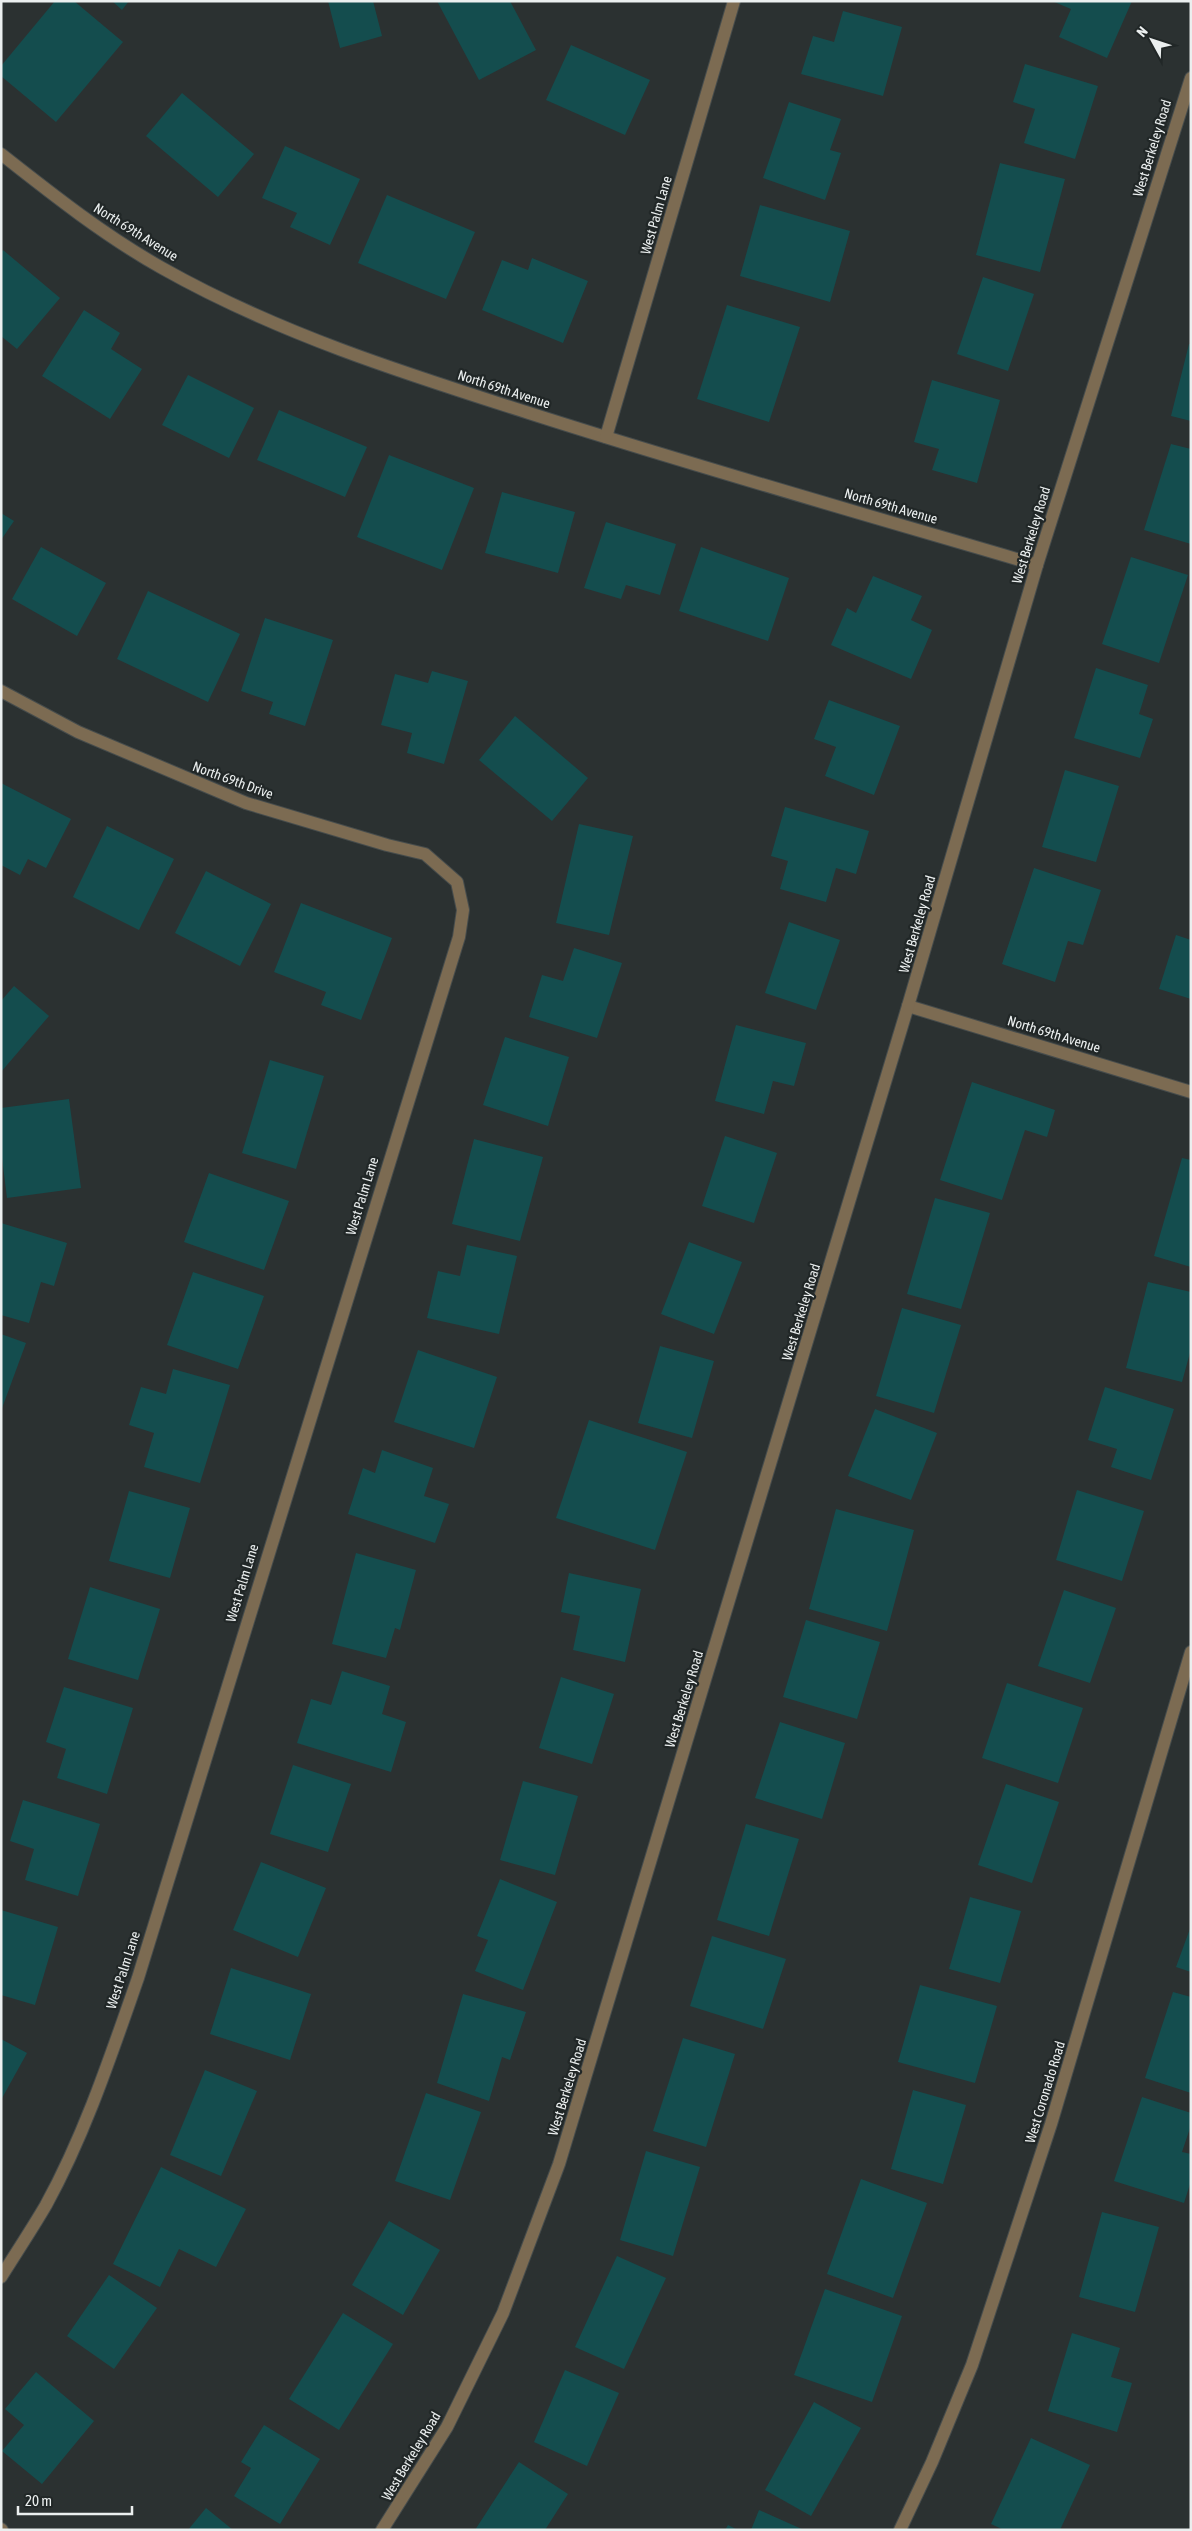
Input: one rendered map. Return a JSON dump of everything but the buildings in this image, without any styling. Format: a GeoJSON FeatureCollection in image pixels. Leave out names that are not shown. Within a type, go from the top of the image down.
{"type":"FeatureCollection","features":[{"type":"Feature","properties":{"kind":"street","name":"West Palm Lane"},"geometry":{"type":"LineString","coordinates":[[606,438],[734,1]]}},
{"type":"Feature","properties":{"kind":"street","name":"West Berkeley Road"},"geometry":{"type":"LineString","coordinates":[[382,2530],[447,2427],[503,2313],[560,2164],[908,1006],[1037,565],[1191,78]]}},
{"type":"Feature","properties":{"kind":"street","name":"North 69th Avenue"},"geometry":{"type":"LineString","coordinates":[[1,154],[74,211],[162,268],[272,322],[377,364],[606,438],[1037,565]]}},
{"type":"Feature","properties":{"kind":"street","name":"North 69th Drive"},"geometry":{"type":"LineString","coordinates":[[1,691],[78,732],[246,802],[387,845],[425,854],[456,882]]}},
{"type":"Feature","properties":{"kind":"street","name":"West Palm Lane"},"geometry":{"type":"LineString","coordinates":[[1,2276],[46,2204],[74,2146],[106,2069],[138,1978],[459,937],[463,910],[456,882]]}},
{"type":"Feature","properties":{"kind":"street","name":"North 69th Avenue"},"geometry":{"type":"LineString","coordinates":[[908,1006],[1191,1092]]}},
{"type":"Feature","properties":{"kind":"street","name":"West Coronado Road"},"geometry":{"type":"LineString","coordinates":[[900,2530],[932,2462],[975,2356],[1052,2124],[1191,1652]]}}]}
